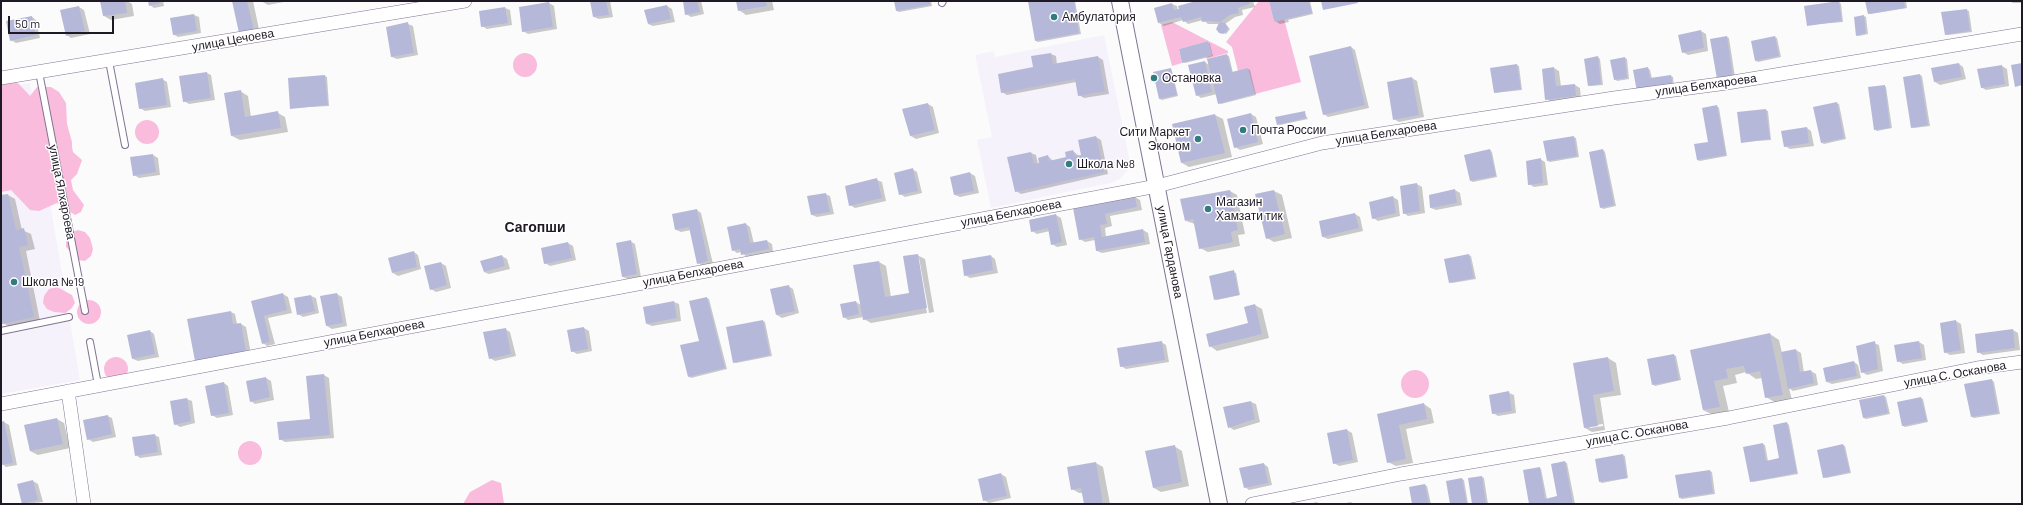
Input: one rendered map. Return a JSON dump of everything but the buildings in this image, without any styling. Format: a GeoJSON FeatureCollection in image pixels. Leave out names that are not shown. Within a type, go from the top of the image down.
{"type":"FeatureCollection","features":[{"type":"Feature","properties":{"kind":"street","name":"улица Цечоева"},"geometry":{"type":"LineString","coordinates":[[1,78],[465,1]]}},
{"type":"Feature","properties":{"kind":"street","name":"улица Гарданова"},"geometry":{"type":"LineString","coordinates":[[1120,1],[1219,504]]}},
{"type":"Feature","properties":{"kind":"street","name":"улица Белхароева"},"geometry":{"type":"LineString","coordinates":[[1,404],[1157,186],[1322,143],[1614,98],[1727,83],[2022,34]]}},
{"type":"Feature","properties":{"kind":"street","name":"улица С. Осканова"},"geometry":{"type":"LineString","coordinates":[[1252,504],[1401,474],[1720,419],[1977,368],[2022,362]]}},
{"type":"Feature","properties":{"kind":"street"},"geometry":{"type":"LineString","coordinates":[[68,391],[84,504]]}},
{"type":"Feature","properties":{"kind":"lane"},"geometry":{"type":"LineString","coordinates":[[109,61],[126,145]]}},
{"type":"Feature","properties":{"kind":"lane","name":"улица Ялхароева"},"geometry":{"type":"LineString","coordinates":[[39,72],[85,311]]}},
{"type":"Feature","properties":{"kind":"lane"},"geometry":{"type":"LineString","coordinates":[[1,331],[69,317]]}},
{"type":"Feature","properties":{"kind":"lane"},"geometry":{"type":"LineString","coordinates":[[90,342],[98,385]]}},
{"type":"Feature","properties":{"kind":"shaded area"},"geometry":{"type":"Polygon","coordinates":[[[1259,1],[1269,1],[1274,22],[1284,19],[1301,82],[1255,94],[1238,71],[1232,47],[1226,42],[1259,1]]]}},
{"type":"Feature","properties":{"kind":"shaded area"},"geometry":{"type":"Polygon","coordinates":[[[1172,22],[1228,51],[1228,53],[1207,59],[1206,57],[1212,55],[1208,41],[1179,49],[1182,63],[1172,66],[1161,25],[1172,22]]]}},
{"type":"Feature","properties":{"kind":"shaded area"},"geometry":{"type":"Polygon","coordinates":[[[1104,35],[1130,162],[1127,171],[1120,179],[1110,183],[991,208],[977,140],[992,137],[975,55],[994,51],[995,57],[1104,35]]]}},
{"type":"Feature","properties":{"kind":"shaded area"},"geometry":{"type":"Polygon","coordinates":[[[525,53],[534,56],[537,65],[534,74],[525,77],[516,74],[513,65],[516,56],[525,53]]]}},
{"type":"Feature","properties":{"kind":"shaded area"},"geometry":{"type":"Polygon","coordinates":[[[1,75],[19,84],[30,96],[37,87],[51,87],[59,92],[66,103],[67,124],[73,152],[82,160],[77,174],[71,180],[73,190],[84,205],[81,212],[75,215],[57,203],[39,211],[30,210],[11,190],[1,192],[1,75]]]}},
{"type":"Feature","properties":{"kind":"shaded area"},"geometry":{"type":"Polygon","coordinates":[[[30,83],[80,380],[1,394],[1,88],[30,83]]]}},
{"type":"Feature","properties":{"kind":"shaded area"},"geometry":{"type":"Polygon","coordinates":[[[147,120],[156,123],[159,132],[156,141],[147,144],[138,141],[135,132],[138,123],[147,120]]]}},
{"type":"Feature","properties":{"kind":"shaded area"},"geometry":{"type":"Polygon","coordinates":[[[78,230],[85,232],[90,238],[93,249],[91,256],[85,261],[78,260],[66,247],[66,240],[72,232],[78,230]]]}},
{"type":"Feature","properties":{"kind":"shaded area"},"geometry":{"type":"Polygon","coordinates":[[[57,287],[72,295],[75,303],[71,309],[65,313],[54,312],[47,309],[43,303],[44,296],[49,289],[57,287]]]}},
{"type":"Feature","properties":{"kind":"shaded area"},"geometry":{"type":"Polygon","coordinates":[[[89,300],[98,303],[101,312],[98,321],[89,324],[80,321],[77,312],[80,303],[89,300]]]}},
{"type":"Feature","properties":{"kind":"shaded area"},"geometry":{"type":"Polygon","coordinates":[[[116,357],[124,361],[128,369],[124,377],[116,381],[108,377],[104,369],[108,361],[116,357]]]}},
{"type":"Feature","properties":{"kind":"shaded area"},"geometry":{"type":"Polygon","coordinates":[[[1415,370],[1425,374],[1429,384],[1425,394],[1415,398],[1405,394],[1401,384],[1405,374],[1415,370]]]}},
{"type":"Feature","properties":{"kind":"shaded area"},"geometry":{"type":"Polygon","coordinates":[[[250,441],[255,442],[261,448],[261,458],[255,464],[250,465],[245,464],[239,458],[238,453],[239,448],[245,442],[250,441]]]}},
{"type":"Feature","properties":{"kind":"shaded area"},"geometry":{"type":"Polygon","coordinates":[[[492,480],[501,483],[504,504],[463,504],[470,492],[492,480]]]}},
{"type":"Feature","properties":{"kind":"place","name":"Амбулатория"},"geometry":{"type":"Point","coordinates":[1054,17]}},
{"type":"Feature","properties":{"kind":"place","name":"Остановка"},"geometry":{"type":"Point","coordinates":[1154,78]}},
{"type":"Feature","properties":{"kind":"place","name":"Почта России"},"geometry":{"type":"Point","coordinates":[1243,130]}},
{"type":"Feature","properties":{"kind":"place","name":"Сити Маркет Эконом"},"geometry":{"type":"Point","coordinates":[1198,139]}},
{"type":"Feature","properties":{"kind":"place","name":"Школа №8"},"geometry":{"type":"Point","coordinates":[1069,164]}},
{"type":"Feature","properties":{"kind":"place","name":"Магазин Хамзати тик"},"geometry":{"type":"Point","coordinates":[1208,209]}},
{"type":"Feature","properties":{"kind":"place","name":"Школа №19"},"geometry":{"type":"Point","coordinates":[14,282]}},
{"type":"Feature","properties":{"kind":"district","name":"Сагопши"},"geometry":{"type":"Point","coordinates":[535,227]}}]}
